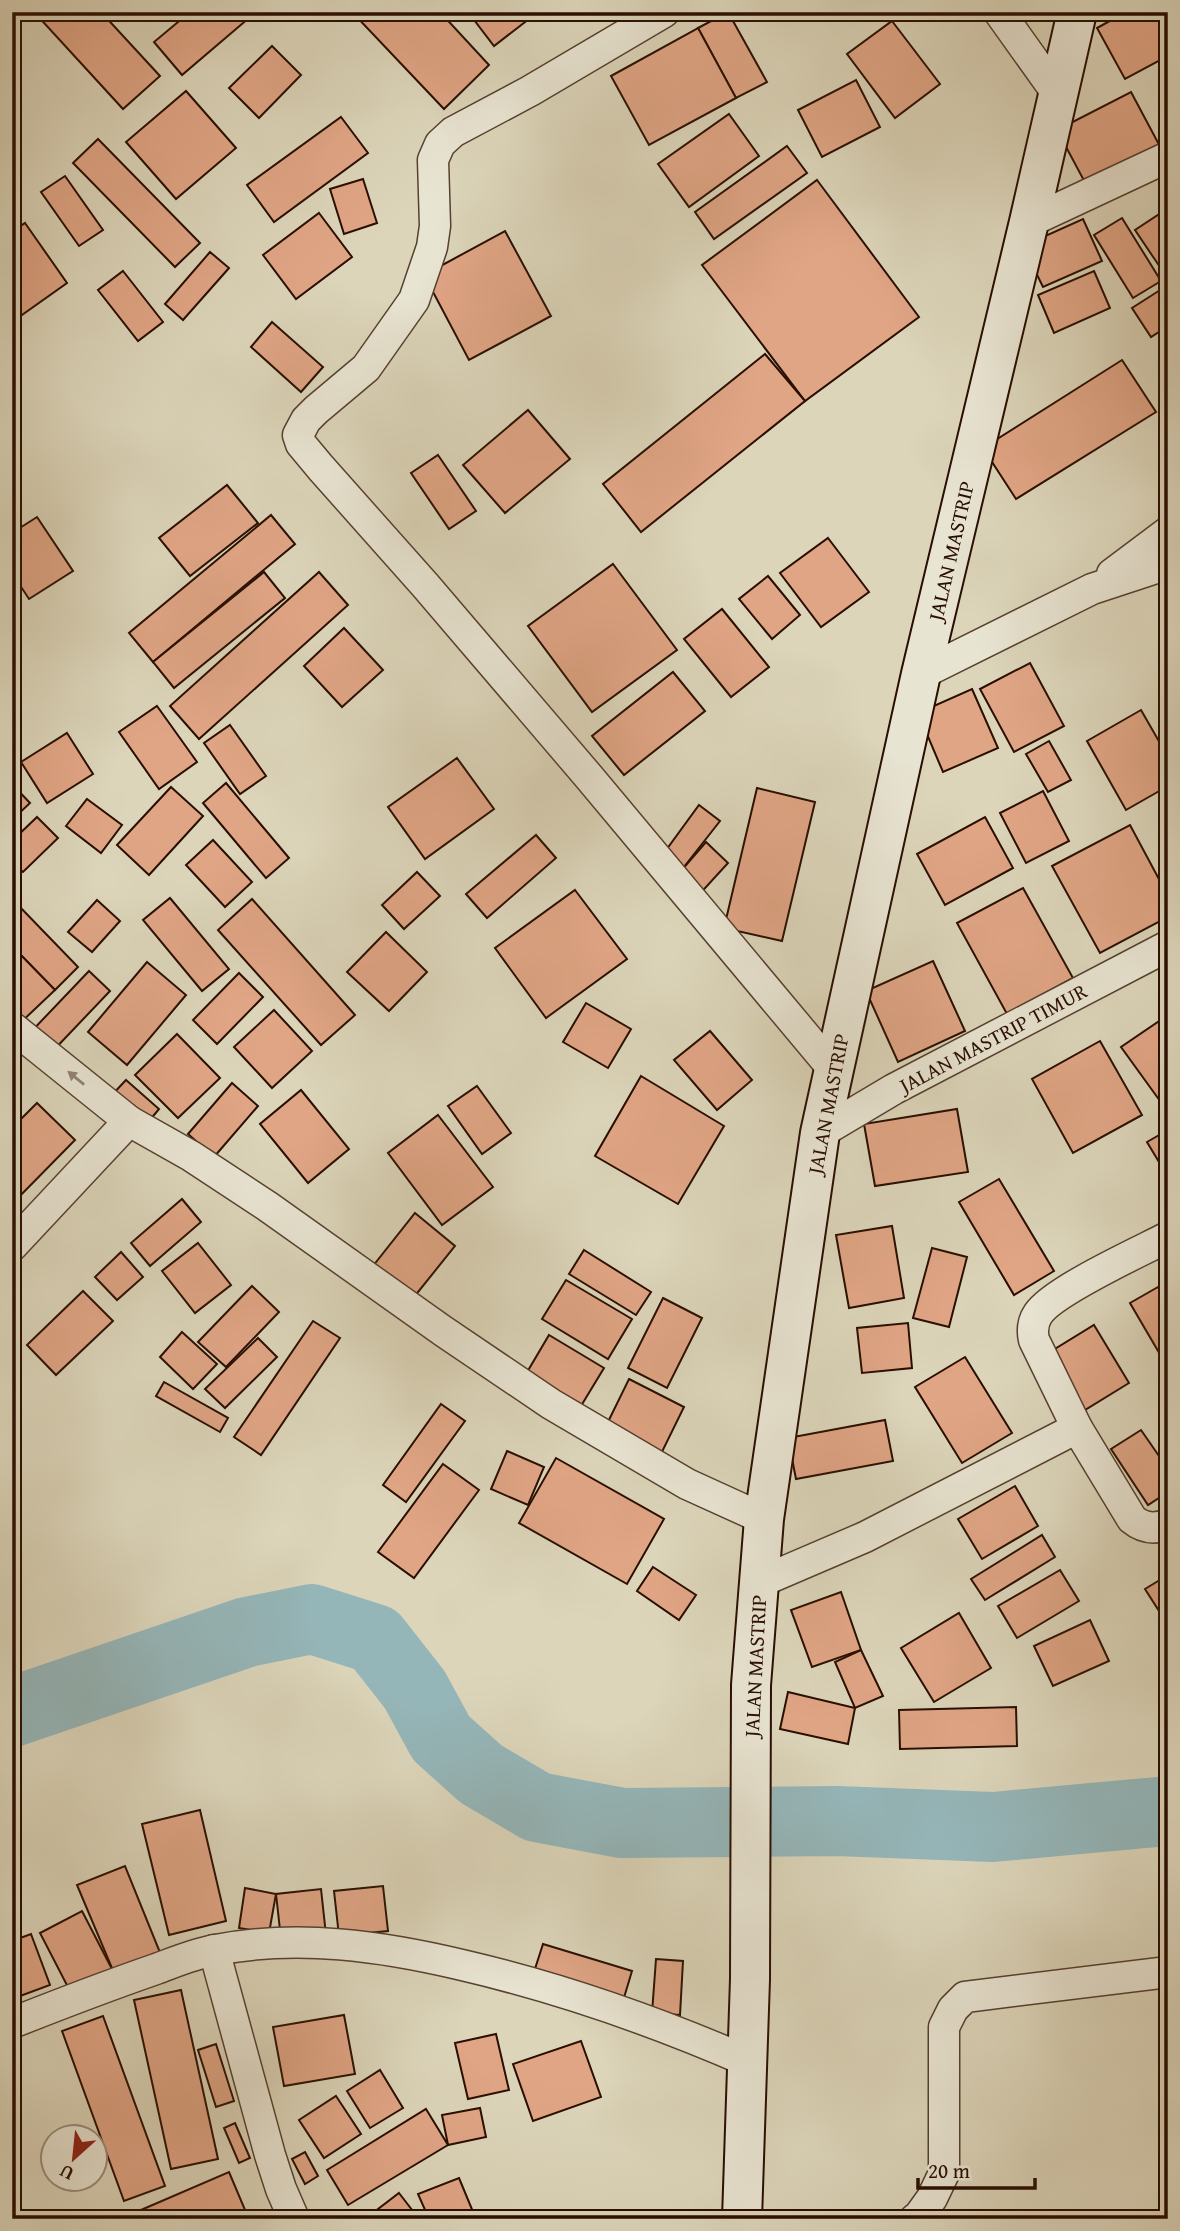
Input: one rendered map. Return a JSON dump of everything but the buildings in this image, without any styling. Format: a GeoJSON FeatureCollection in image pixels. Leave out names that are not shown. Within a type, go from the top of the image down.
{"type":"FeatureCollection","features":[{"type":"Feature","properties":{"kind":"main road","name":"JALAN MASTRIP"},"geometry":{"type":"LineString","coordinates":[[742,2219],[750,1979],[751,1685],[764,1519],[820,1133],[921,674],[1077,12]]}},
{"type":"Feature","properties":{"kind":"street"},"geometry":{"type":"LineString","coordinates":[[664,12],[530,92],[453,132],[440,144],[433,160],[435,215],[432,247],[414,300],[366,368],[311,415],[298,435],[301,444],[329,478],[571,755],[833,1069]]}},
{"type":"Feature","properties":{"kind":"street"},"geometry":{"type":"LineString","coordinates":[[999,12],[1059,96]]}},
{"type":"Feature","properties":{"kind":"street"},"geometry":{"type":"LineString","coordinates":[[1029,222],[1168,158]]}},
{"type":"Feature","properties":{"kind":"street"},"geometry":{"type":"LineString","coordinates":[[1092,589],[1168,532]]}},
{"type":"Feature","properties":{"kind":"street"},"geometry":{"type":"LineString","coordinates":[[921,674],[1092,589],[1168,564]]}},
{"type":"Feature","properties":{"kind":"street","name":"JALAN MASTRIP TIMUR"},"geometry":{"type":"LineString","coordinates":[[820,1133],[894,1089],[1168,946]]}},
{"type":"Feature","properties":{"kind":"street"},"geometry":{"type":"LineString","coordinates":[[12,1027],[129,1121],[191,1156],[267,1206],[551,1404],[687,1484],[764,1519]]}},
{"type":"Feature","properties":{"kind":"street"},"geometry":{"type":"LineString","coordinates":[[12,1246],[129,1121]]}},
{"type":"Feature","properties":{"kind":"street"},"geometry":{"type":"LineString","coordinates":[[1168,1237],[1050,1303],[1035,1318],[1032,1332],[1077,1428],[1132,1519],[1144,1527],[1159,1528],[1168,1524]]}},
{"type":"Feature","properties":{"kind":"street"},"geometry":{"type":"LineString","coordinates":[[760,1582],[865,1537],[1077,1428]]}},
{"type":"Feature","properties":{"kind":"street"},"geometry":{"type":"LineString","coordinates":[[12,2023],[101,1987],[214,1950],[271,1942],[365,1945],[500,1973],[577,1995],[683,2033],[747,2061]]}},
{"type":"Feature","properties":{"kind":"street"},"geometry":{"type":"LineString","coordinates":[[214,1950],[270,2155],[294,2219]]}},
{"type":"Feature","properties":{"kind":"street"},"geometry":{"type":"LineString","coordinates":[[915,2219],[932,2198],[944,2173],[944,2027],[953,2009],[965,1997],[1168,1972]]}},
{"type":"Feature","properties":{"kind":"waterway"},"geometry":{"type":"LineString","coordinates":[[12,1712],[247,1632],[312,1619],[375,1639],[415,1690],[441,1738],[481,1774],[537,1807],[622,1823],[837,1821],[993,1827],[1168,1811]]}}]}
